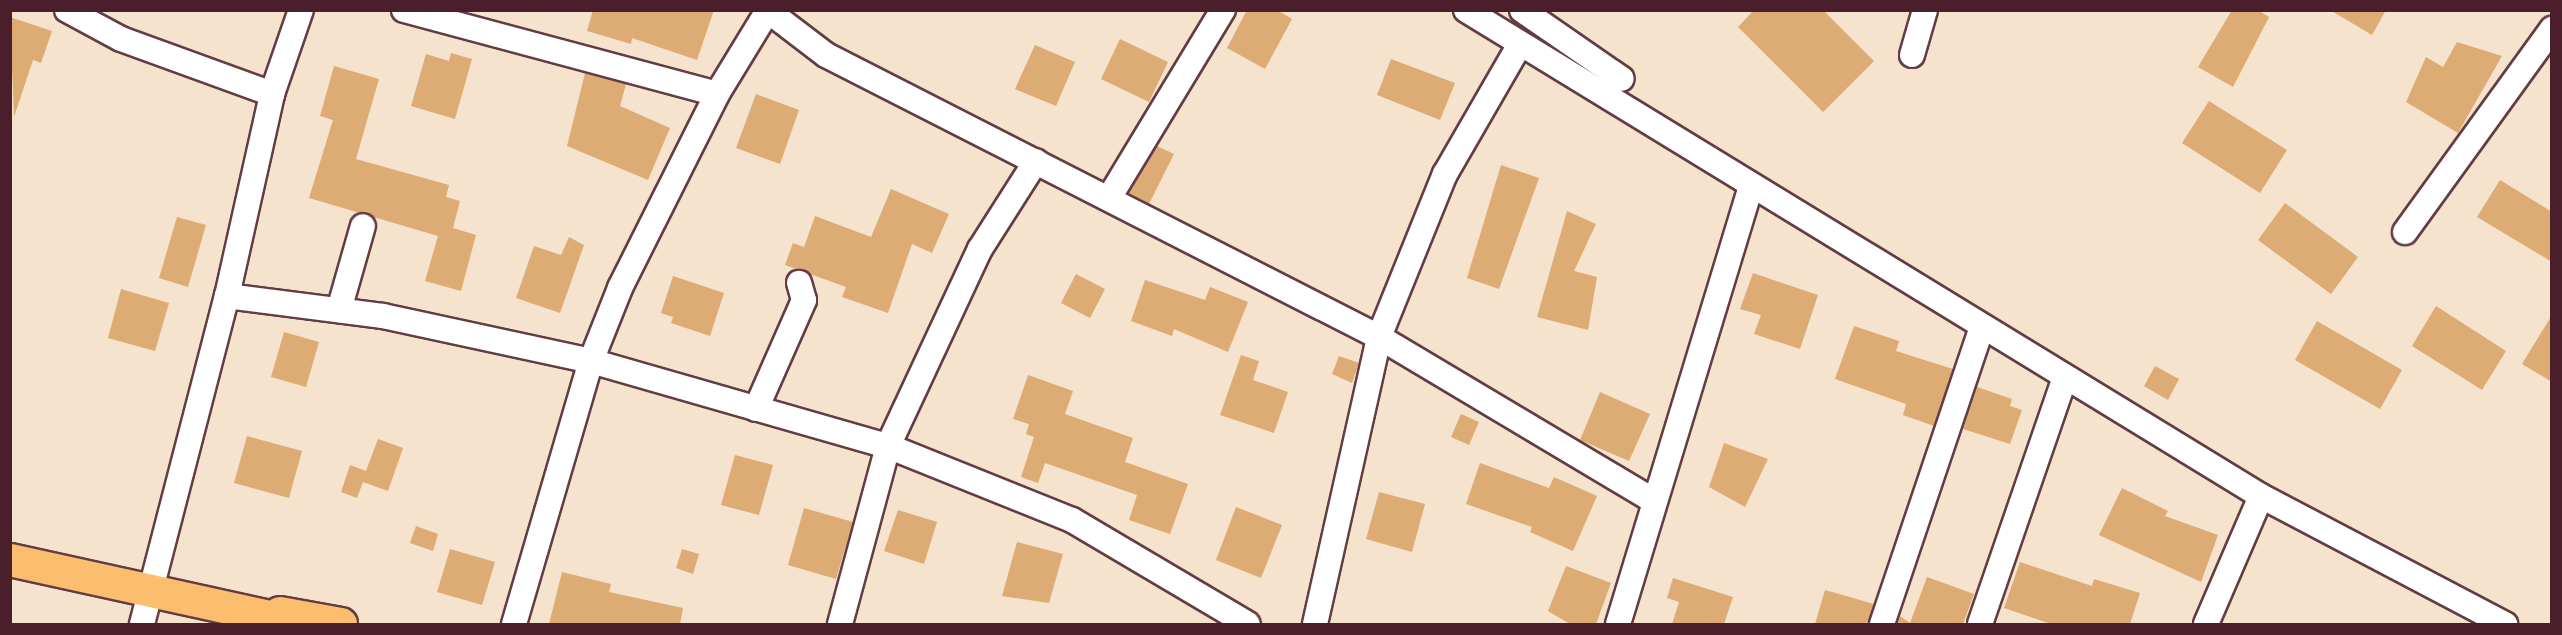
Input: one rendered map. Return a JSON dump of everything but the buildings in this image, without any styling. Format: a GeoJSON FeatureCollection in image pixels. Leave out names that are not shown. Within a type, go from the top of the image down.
{"type":"FeatureCollection","features":[{"type":"Feature","properties":{"kind":"main road"},"geometry":{"type":"LineString","coordinates":[[10,560],[301,624]]}},
{"type":"Feature","properties":{"kind":"main road"},"geometry":{"type":"LineString","coordinates":[[152,590],[341,624]]}},
{"type":"Feature","properties":{"kind":"street"},"geometry":{"type":"LineString","coordinates":[[68,10],[121,39],[272,94]]}},
{"type":"Feature","properties":{"kind":"street"},"geometry":{"type":"LineString","coordinates":[[142,624],[227,296],[272,94],[301,10]]}},
{"type":"Feature","properties":{"kind":"street"},"geometry":{"type":"LineString","coordinates":[[404,10],[717,94]]}},
{"type":"Feature","properties":{"kind":"street"},"geometry":{"type":"LineString","coordinates":[[1109,198],[1223,10]]}},
{"type":"Feature","properties":{"kind":"street"},"geometry":{"type":"LineString","coordinates":[[1466,10],[1519,45],[2261,496],[2505,624]]}},
{"type":"Feature","properties":{"kind":"street"},"geometry":{"type":"LineString","coordinates":[[1522,10],[1622,80]]}},
{"type":"Feature","properties":{"kind":"street"},"geometry":{"type":"LineString","coordinates":[[1912,55],[1925,10]]}},
{"type":"Feature","properties":{"kind":"street"},"geometry":{"type":"LineString","coordinates":[[514,624],[591,361],[620,288],[717,94],[767,11],[826,55],[1379,337],[1654,501]]}},
{"type":"Feature","properties":{"kind":"street"},"geometry":{"type":"LineString","coordinates":[[2405,232],[2552,29]]}},
{"type":"Feature","properties":{"kind":"street"},"geometry":{"type":"LineString","coordinates":[[1315,624],[1379,337],[1445,174],[1519,45]]}},
{"type":"Feature","properties":{"kind":"street"},"geometry":{"type":"LineString","coordinates":[[840,624],[888,446],[980,249],[1036,161]]}},
{"type":"Feature","properties":{"kind":"street"},"geometry":{"type":"LineString","coordinates":[[1618,624],[1751,186]]}},
{"type":"Feature","properties":{"kind":"street"},"geometry":{"type":"LineString","coordinates":[[339,310],[363,226]]}},
{"type":"Feature","properties":{"kind":"street"},"geometry":{"type":"LineString","coordinates":[[756,409],[804,300],[799,283]]}},
{"type":"Feature","properties":{"kind":"street"},"geometry":{"type":"LineString","coordinates":[[227,296],[339,310],[591,361],[888,446],[1072,520],[1248,624]]}},
{"type":"Feature","properties":{"kind":"street"},"geometry":{"type":"LineString","coordinates":[[1882,624],[1982,327]]}},
{"type":"Feature","properties":{"kind":"street"},"geometry":{"type":"LineString","coordinates":[[1980,624],[2064,377]]}},
{"type":"Feature","properties":{"kind":"street"},"geometry":{"type":"LineString","coordinates":[[2206,624],[2261,496]]}}]}
